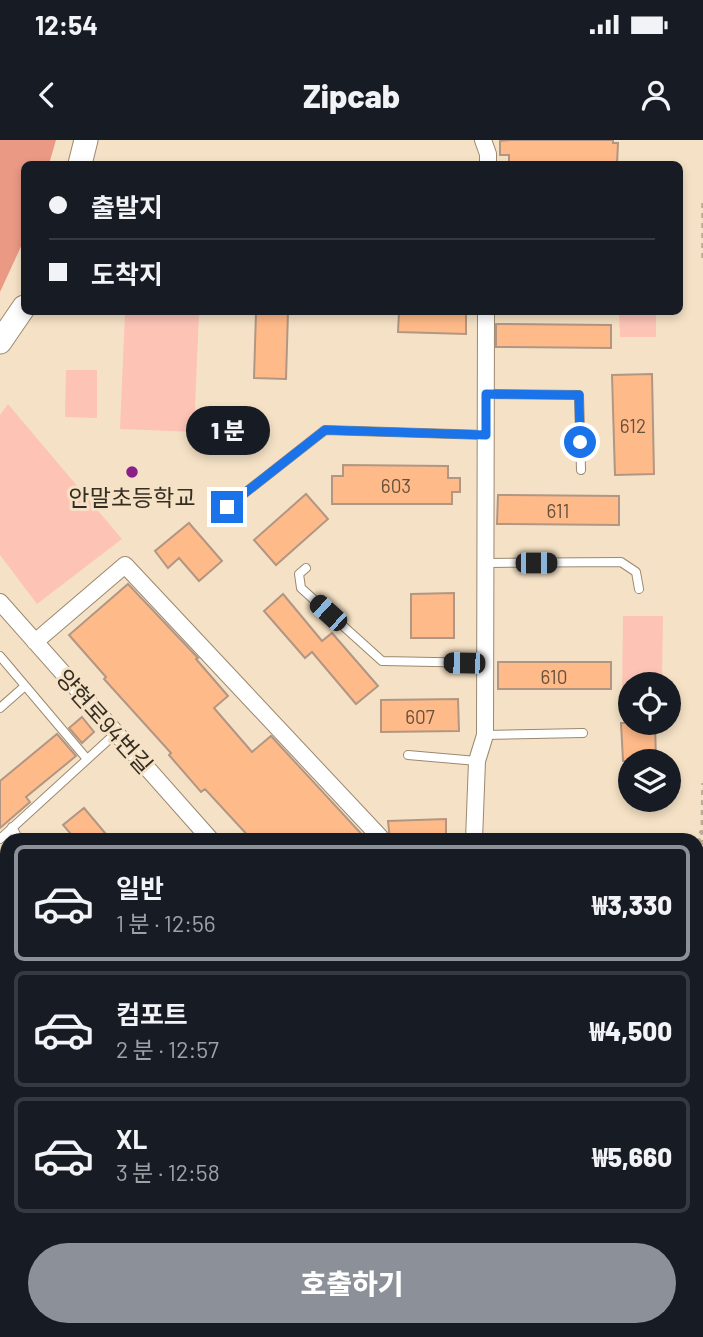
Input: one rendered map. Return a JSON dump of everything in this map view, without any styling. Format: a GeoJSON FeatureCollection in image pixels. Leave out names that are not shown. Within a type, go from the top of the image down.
{"type":"FeatureCollection","features":[{"type":"Feature","properties":{"kind":"main road"},"geometry":{"type":"LineString","coordinates":[[81,161],[86,140]]}},
{"type":"Feature","properties":{"kind":"main road"},"geometry":{"type":"LineString","coordinates":[[0,342],[21,311]]}},
{"type":"Feature","properties":{"kind":"street"},"geometry":{"type":"LineString","coordinates":[[483,140],[488,161]]}},
{"type":"Feature","properties":{"kind":"street"},"geometry":{"type":"LineString","coordinates":[[474,833],[477,761],[485,735],[486,315]]}},
{"type":"Feature","properties":{"kind":"street"},"geometry":{"type":"LineString","coordinates":[[35,642],[125,565],[376,833]]}},
{"type":"Feature","properties":{"kind":"street","name":"양현로94번길"},"geometry":{"type":"LineString","coordinates":[[0,602],[205,833]]}},
{"type":"Feature","properties":{"kind":"lane"},"geometry":{"type":"LineString","coordinates":[[486,394],[579,395],[581,470]]}},
{"type":"Feature","properties":{"kind":"lane"},"geometry":{"type":"LineString","coordinates":[[227,507],[325,430],[486,435]]}},
{"type":"Feature","properties":{"kind":"lane"},"geometry":{"type":"LineString","coordinates":[[486,563],[621,562],[636,572],[639,589]]}},
{"type":"Feature","properties":{"kind":"lane"},"geometry":{"type":"LineString","coordinates":[[306,568],[299,574],[301,588],[382,661],[485,663]]}},
{"type":"Feature","properties":{"kind":"lane"},"geometry":{"type":"LineString","coordinates":[[0,656],[3,667],[25,686],[87,759]]}},
{"type":"Feature","properties":{"kind":"lane"},"geometry":{"type":"LineString","coordinates":[[0,708],[25,686]]}},
{"type":"Feature","properties":{"kind":"lane"},"geometry":{"type":"LineString","coordinates":[[6,833],[116,733]]}},
{"type":"Feature","properties":{"kind":"lane"},"geometry":{"type":"LineString","coordinates":[[485,735],[583,733]]}},
{"type":"Feature","properties":{"kind":"lane"},"geometry":{"type":"LineString","coordinates":[[408,755],[477,761]]}},
{"type":"Feature","properties":{"kind":"lane"},"geometry":{"type":"LineString","coordinates":[[12,827],[15,833]]}},
{"type":"Feature","properties":{"kind":"path"},"geometry":{"type":"LineString","coordinates":[[703,203],[703,262]]}},
{"type":"Feature","properties":{"kind":"path"},"geometry":{"type":"LineString","coordinates":[[702,821],[703,783]]}},
{"type":"Feature","properties":{"kind":"shaded area"},"geometry":{"type":"Polygon","coordinates":[[[0,140],[56,140],[50,161],[21,161],[21,246],[0,292],[0,140]]]}},
{"type":"Feature","properties":{"kind":"shaded area"},"geometry":{"type":"Polygon","coordinates":[[[125,315],[199,315],[194,432],[120,429],[125,315]]]}},
{"type":"Feature","properties":{"kind":"shaded area"},"geometry":{"type":"Polygon","coordinates":[[[619,315],[656,315],[656,337],[620,337],[619,315]]]}},
{"type":"Feature","properties":{"kind":"shaded area"},"geometry":{"type":"Polygon","coordinates":[[[66,370],[97,370],[97,418],[65,417],[66,370]]]}},
{"type":"Feature","properties":{"kind":"shaded area"},"geometry":{"type":"Polygon","coordinates":[[[8,404],[122,539],[37,604],[0,555],[0,415],[8,404]]]}},
{"type":"Feature","properties":{"kind":"shaded area"},"geometry":{"type":"Polygon","coordinates":[[[623,616],[663,616],[662,672],[622,672],[623,616]]]}},
{"type":"Feature","properties":{"kind":"building"},"geometry":{"type":"Polygon","coordinates":[[[613,140],[613,143],[618,143],[617,161],[509,161],[509,155],[500,155],[500,141],[613,140]]]}},
{"type":"Feature","properties":{"kind":"building"},"geometry":{"type":"Polygon","coordinates":[[[256,315],[288,315],[286,379],[254,378],[256,315]]]}},
{"type":"Feature","properties":{"kind":"building"},"geometry":{"type":"Polygon","coordinates":[[[399,315],[466,315],[466,334],[398,332],[399,315]]]}},
{"type":"Feature","properties":{"kind":"building"},"geometry":{"type":"Polygon","coordinates":[[[496,324],[611,325],[611,348],[496,347],[496,324]]]}},
{"type":"Feature","properties":{"kind":"building"},"geometry":{"type":"Polygon","coordinates":[[[652,374],[654,474],[615,475],[612,375],[652,374]]]}},
{"type":"Feature","properties":{"kind":"building"},"geometry":{"type":"Polygon","coordinates":[[[343,465],[448,466],[448,478],[460,478],[460,492],[452,492],[452,504],[332,504],[332,476],[343,476],[343,465]]]}},
{"type":"Feature","properties":{"kind":"building"},"geometry":{"type":"Polygon","coordinates":[[[306,494],[328,519],[276,565],[254,540],[306,494]]]}},
{"type":"Feature","properties":{"kind":"building"},"geometry":{"type":"Polygon","coordinates":[[[498,495],[619,496],[619,525],[497,524],[498,495]]]}},
{"type":"Feature","properties":{"kind":"building"},"geometry":{"type":"Polygon","coordinates":[[[189,523],[222,561],[199,581],[179,558],[168,568],[155,551],[189,523]]]}},
{"type":"Feature","properties":{"kind":"building"},"geometry":{"type":"Polygon","coordinates":[[[128,584],[198,658],[196,659],[228,696],[214,708],[252,752],[271,736],[361,833],[246,833],[205,789],[201,792],[169,755],[171,753],[104,679],[106,677],[69,635],[128,584]]]}},
{"type":"Feature","properties":{"kind":"building"},"geometry":{"type":"Polygon","coordinates":[[[454,593],[454,638],[411,638],[411,594],[454,593]]]}},
{"type":"Feature","properties":{"kind":"building"},"geometry":{"type":"Polygon","coordinates":[[[283,594],[322,641],[332,633],[378,686],[356,704],[312,652],[305,658],[264,611],[283,594]]]}},
{"type":"Feature","properties":{"kind":"building"},"geometry":{"type":"Polygon","coordinates":[[[498,662],[611,662],[611,689],[498,689],[498,662]]]}},
{"type":"Feature","properties":{"kind":"building"},"geometry":{"type":"Polygon","coordinates":[[[458,699],[459,731],[381,732],[381,700],[458,699]]]}},
{"type":"Feature","properties":{"kind":"building"},"geometry":{"type":"Polygon","coordinates":[[[82,717],[94,732],[82,743],[69,728],[82,717]]]}},
{"type":"Feature","properties":{"kind":"building"},"geometry":{"type":"Polygon","coordinates":[[[57,734],[76,756],[26,797],[30,802],[0,828],[0,781],[57,734]]]}},
{"type":"Feature","properties":{"kind":"building"},"geometry":{"type":"Polygon","coordinates":[[[622,735],[655,735],[656,749],[622,749],[622,735]]]}},
{"type":"Feature","properties":{"kind":"building"},"geometry":{"type":"Polygon","coordinates":[[[84,808],[105,833],[70,833],[63,825],[84,808]]]}},
{"type":"Feature","properties":{"kind":"building"},"geometry":{"type":"Polygon","coordinates":[[[446,819],[446,833],[389,833],[388,821],[446,819]]]}},
{"type":"Feature","properties":{"kind":"place","name":"안말초등학교"},"geometry":{"type":"Point","coordinates":[132,472]}},
{"type":"Feature","properties":{"kind":"route"},"geometry":{"type":"LineString","coordinates":[[227,507],[325,430],[486,435],[486,394],[579,395],[580,442]]}}]}
